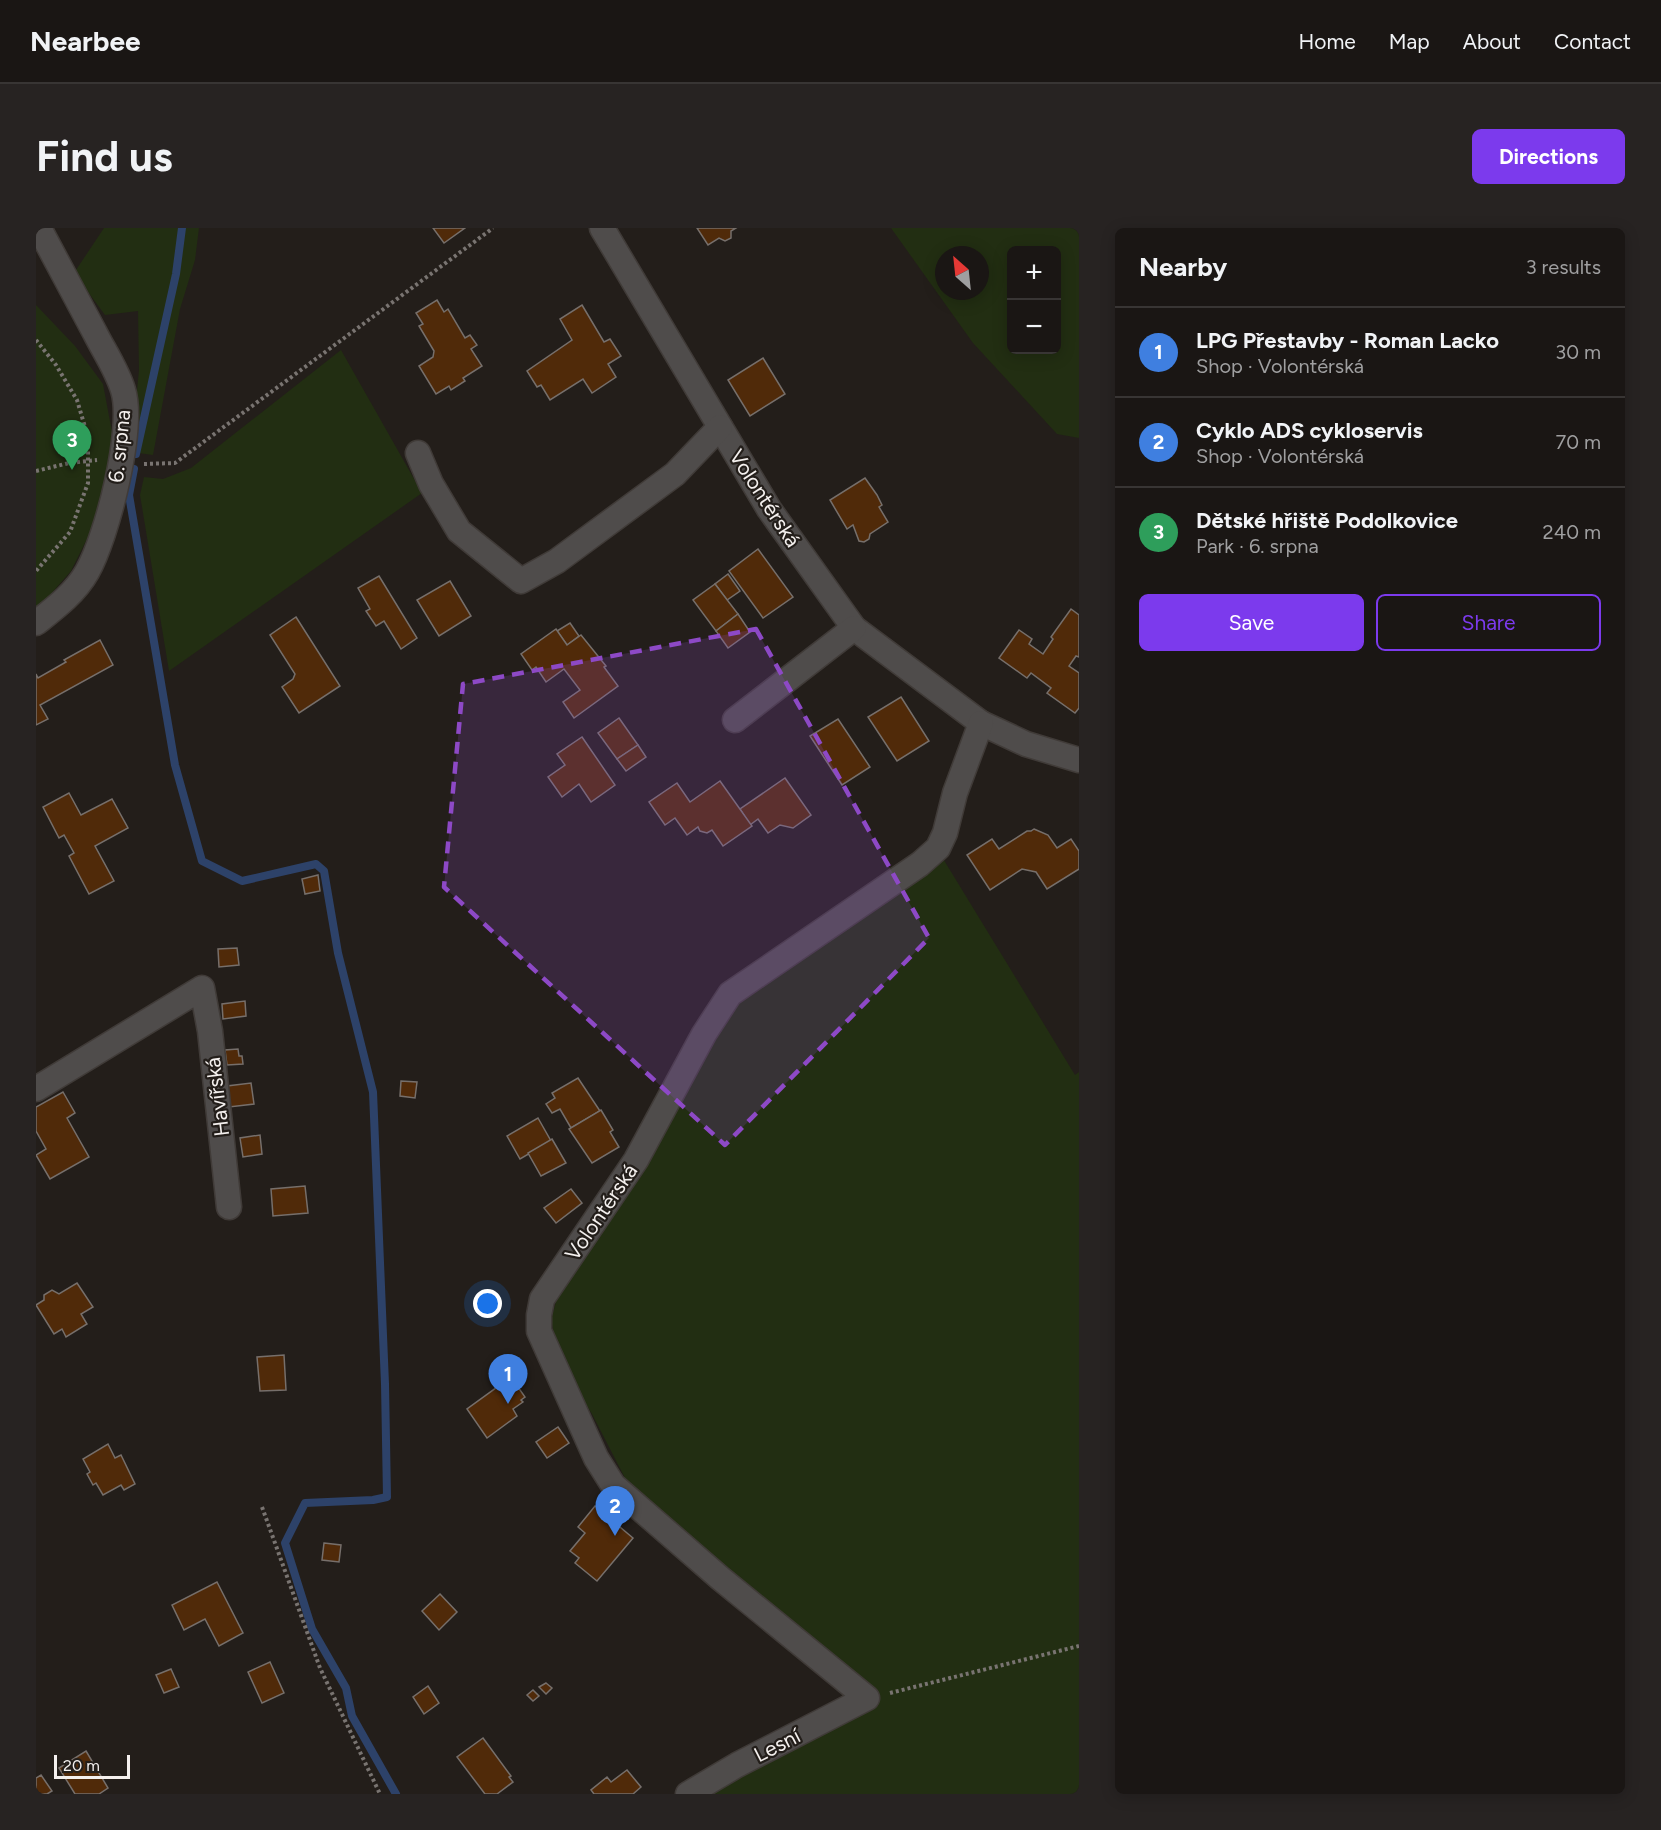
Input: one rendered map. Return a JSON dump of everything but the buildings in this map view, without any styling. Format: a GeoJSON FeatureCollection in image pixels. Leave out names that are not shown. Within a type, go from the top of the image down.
{"type":"FeatureCollection","features":[{"type":"Feature","properties":{"kind":"street","name":"6. srpna"},"geometry":{"type":"LineString","coordinates":[[36,622],[64,601],[87,573],[106,526],[123,443],[124,392],[39,228]]}},
{"type":"Feature","properties":{"kind":"street","name":"Volontérská"},"geometry":{"type":"LineString","coordinates":[[602,228],[769,509],[854,628],[981,723],[1026,744],[1079,760]]}},
{"type":"Feature","properties":{"kind":"street"},"geometry":{"type":"LineString","coordinates":[[418,453],[431,484],[459,531],[521,580],[557,561],[675,474],[720,427]]}},
{"type":"Feature","properties":{"kind":"street"},"geometry":{"type":"LineString","coordinates":[[735,720],[854,628]]}},
{"type":"Feature","properties":{"kind":"street","name":"Volontérská"},"geometry":{"type":"LineString","coordinates":[[867,1698],[720,1578],[613,1485],[596,1458],[539,1331],[539,1315],[542,1299],[636,1160],[704,1034],[730,994],[750,978],[920,864],[938,848],[945,833],[955,793],[981,723]]}},
{"type":"Feature","properties":{"kind":"street","name":"Havířská"},"geometry":{"type":"LineString","coordinates":[[36,1089],[202,988],[210,1031],[229,1207]]}},
{"type":"Feature","properties":{"kind":"street","name":"Lesní"},"geometry":{"type":"LineString","coordinates":[[688,1794],[737,1765],[867,1698]]}},
{"type":"Feature","properties":{"kind":"path"},"geometry":{"type":"LineString","coordinates":[[36,471],[69,463],[105,459],[120,464],[175,463],[493,228]]}},
{"type":"Feature","properties":{"kind":"path"},"geometry":{"type":"LineString","coordinates":[[36,340],[56,365],[77,400],[88,437],[88,483],[70,532],[36,571]]}},
{"type":"Feature","properties":{"kind":"path"},"geometry":{"type":"LineString","coordinates":[[262,1507],[320,1668],[380,1794]]}},
{"type":"Feature","properties":{"kind":"path"},"geometry":{"type":"LineString","coordinates":[[867,1698],[1079,1646]]}},
{"type":"Feature","properties":{"kind":"highlighted area"},"geometry":{"type":"Polygon","coordinates":[[[756,629],[929,938],[725,1145],[444,887],[463,684],[756,629]]]}},
{"type":"Feature","properties":{"kind":"green space"},"geometry":{"type":"Polygon","coordinates":[[[104,228],[199,228],[195,260],[180,309],[153,455],[131,452],[139,370],[138,311],[105,315],[74,273],[104,228]]]}},
{"type":"Feature","properties":{"kind":"green space"},"geometry":{"type":"Polygon","coordinates":[[[891,228],[1079,228],[1079,438],[1057,434],[973,343],[942,300],[989,300],[989,246],[935,246],[935,290],[891,228]]]}},
{"type":"Feature","properties":{"kind":"green space"},"geometry":{"type":"Polygon","coordinates":[[[36,305],[75,346],[103,384],[112,432],[103,507],[71,571],[36,611],[36,305]]]}},
{"type":"Feature","properties":{"kind":"green space"},"geometry":{"type":"Polygon","coordinates":[[[341,350],[422,493],[169,671],[140,495],[144,477],[163,479],[191,468],[341,350]]]}},
{"type":"Feature","properties":{"kind":"green space"},"geometry":{"type":"Polygon","coordinates":[[[942,857],[1075,1075],[1079,1072],[1079,1794],[701,1794],[863,1695],[626,1480],[592,1414],[561,1365],[551,1320],[557,1298],[635,1181],[741,996],[942,857]]]}},
{"type":"Feature","properties":{"kind":"waterway"},"geometry":{"type":"LineString","coordinates":[[136,454],[176,274],[182,228]]}},
{"type":"Feature","properties":{"kind":"waterway"},"geometry":{"type":"LineString","coordinates":[[134,469],[129,495],[175,765],[202,861],[242,881],[316,864],[324,871],[338,953],[373,1092],[385,1384],[387,1497],[373,1500],[305,1503],[285,1543],[312,1629],[346,1688],[352,1716],[396,1794]]}},
{"type":"Feature","properties":{"kind":"place","name":"Dětské hřiště Podolkovice"},"geometry":{"type":"Point","coordinates":[72,470]}},
{"type":"Feature","properties":{"kind":"place","name":"LPG Přestavby - Roman Lacko"},"geometry":{"type":"Point","coordinates":[508,1404]}},
{"type":"Feature","properties":{"kind":"place","name":"Cyklo ADS cykloservis"},"geometry":{"type":"Point","coordinates":[615,1536]}}]}
